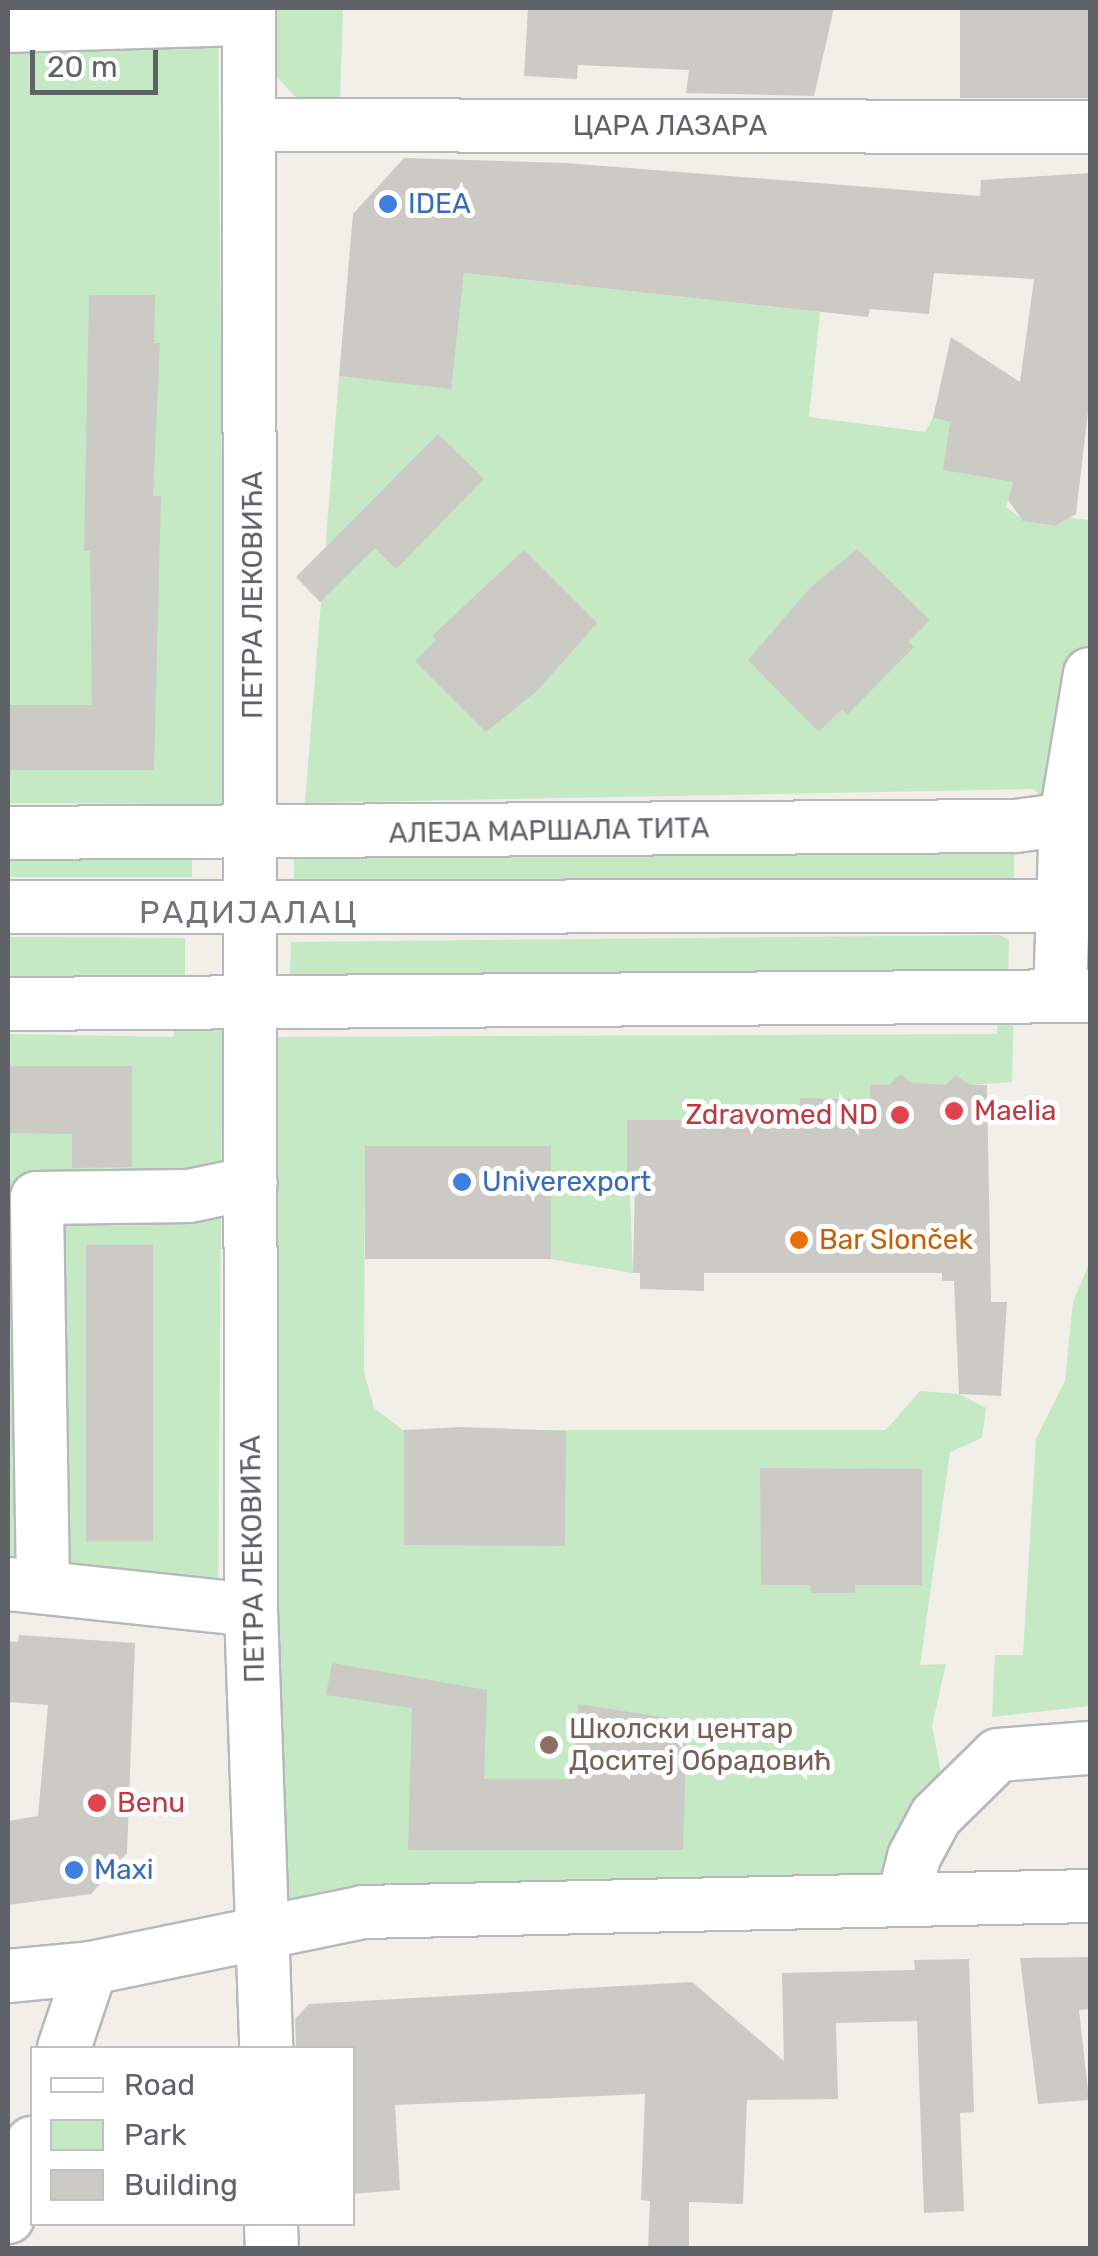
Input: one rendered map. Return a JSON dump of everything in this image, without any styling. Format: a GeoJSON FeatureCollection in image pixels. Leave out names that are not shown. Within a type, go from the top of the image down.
{"type":"FeatureCollection","features":[{"type":"Feature","properties":{"kind":"street"},"geometry":{"type":"LineString","coordinates":[[8,26],[249,13]]}},
{"type":"Feature","properties":{"kind":"street","name":"ПЕТРА ЛЕКОВИЋА"},"geometry":{"type":"LineString","coordinates":[[249,13],[251,1610],[266,2046]]}},
{"type":"Feature","properties":{"kind":"street","name":"ЦАРА ЛАЗАРА"},"geometry":{"type":"LineString","coordinates":[[249,125],[1090,126]]}},
{"type":"Feature","properties":{"kind":"street"},"geometry":{"type":"LineString","coordinates":[[8,1004],[250,1006],[1075,996],[1078,817],[1090,674]]}},
{"type":"Feature","properties":{"kind":"street","name":"АЛЕЈА МАРШАЛА ТИТА"},"geometry":{"type":"LineString","coordinates":[[8,833],[1016,826],[1078,817]]}},
{"type":"Feature","properties":{"kind":"street"},"geometry":{"type":"LineString","coordinates":[[8,907],[249,912],[1077,907]]}},
{"type":"Feature","properties":{"kind":"street"},"geometry":{"type":"LineString","coordinates":[[251,1183],[188,1196],[36,1198],[25,1585],[251,1610]]}},
{"type":"Feature","properties":{"kind":"street"},"geometry":{"type":"LineString","coordinates":[[904,1896],[914,1857],[936,1816],[998,1756],[1090,1748]]}},
{"type":"Feature","properties":{"kind":"street"},"geometry":{"type":"LineString","coordinates":[[8,1976],[91,1968],[263,1936],[363,1912],[904,1896],[1090,1896]]}},
{"type":"Feature","properties":{"kind":"street"},"geometry":{"type":"LineString","coordinates":[[65,2046],[91,1968]]}},
{"type":"Feature","properties":{"kind":"street"},"geometry":{"type":"LineString","coordinates":[[8,2217],[30,2149]]}},
{"type":"Feature","properties":{"kind":"green space"},"geometry":{"type":"Polygon","coordinates":[[[8,8],[218,8],[225,823],[192,826],[190,804],[8,803],[8,8]]]}},
{"type":"Feature","properties":{"kind":"green space"},"geometry":{"type":"Polygon","coordinates":[[[273,8],[343,8],[340,103],[301,103],[275,75],[273,8]]]}},
{"type":"Feature","properties":{"kind":"green space"},"geometry":{"type":"Polygon","coordinates":[[[464,273],[820,312],[809,417],[925,432],[933,418],[950,422],[944,470],[1013,482],[1006,507],[1024,521],[1056,526],[1070,518],[1090,520],[1090,640],[1065,776],[1040,796],[1034,789],[305,803],[339,376],[450,388],[464,273]]]}},
{"type":"Feature","properties":{"kind":"green space"},"geometry":{"type":"Polygon","coordinates":[[[294,842],[1014,842],[1014,888],[294,888],[294,842]]]}},
{"type":"Feature","properties":{"kind":"green space"},"geometry":{"type":"Polygon","coordinates":[[[8,843],[192,843],[192,877],[8,877],[8,843]]]}},
{"type":"Feature","properties":{"kind":"green space"},"geometry":{"type":"Polygon","coordinates":[[[1000,935],[1009,940],[1008,979],[289,997],[291,942],[1000,935]]]}},
{"type":"Feature","properties":{"kind":"green space"},"geometry":{"type":"Polygon","coordinates":[[[8,937],[185,938],[185,988],[223,987],[218,1592],[8,1573],[8,1034],[173,1037],[178,1017],[8,986],[8,937]]]}},
{"type":"Feature","properties":{"kind":"green space"},"geometry":{"type":"Polygon","coordinates":[[[1014,1006],[1012,1082],[970,1085],[956,1075],[945,1085],[870,1085],[870,1099],[801,1098],[800,1119],[627,1120],[633,1273],[550,1259],[550,1147],[365,1146],[364,1372],[374,1408],[403,1430],[886,1430],[920,1391],[959,1394],[986,1408],[982,1438],[950,1452],[920,1665],[946,1664],[932,1726],[944,1789],[892,1881],[274,1914],[270,1037],[997,1034],[999,1009],[1014,1006]]]}},
{"type":"Feature","properties":{"kind":"green space"},"geometry":{"type":"Polygon","coordinates":[[[1090,1216],[1090,1706],[992,1717],[995,1655],[1023,1655],[1036,1439],[1065,1381],[1073,1302],[1089,1264],[1090,1216]]]}},
{"type":"Feature","properties":{"kind":"building"},"geometry":{"type":"Polygon","coordinates":[[[528,8],[834,8],[814,96],[686,93],[689,70],[578,65],[577,79],[524,76],[528,8]]]}},
{"type":"Feature","properties":{"kind":"building"},"geometry":{"type":"Polygon","coordinates":[[[960,8],[1090,8],[1090,98],[960,98],[960,8]]]}},
{"type":"Feature","properties":{"kind":"building"},"geometry":{"type":"Polygon","coordinates":[[[404,158],[566,163],[980,196],[981,180],[1090,173],[1090,395],[1076,514],[1056,526],[1023,521],[1008,500],[1013,482],[943,470],[950,422],[933,418],[951,337],[1020,382],[1034,279],[934,273],[929,314],[870,309],[868,317],[464,273],[451,389],[339,376],[353,214],[404,158]]]}},
{"type":"Feature","properties":{"kind":"building"},"geometry":{"type":"Polygon","coordinates":[[[89,295],[155,295],[154,343],[160,343],[153,496],[161,496],[154,770],[8,770],[8,705],[92,705],[90,551],[84,551],[89,295]]]}},
{"type":"Feature","properties":{"kind":"building"},"geometry":{"type":"Polygon","coordinates":[[[438,434],[484,479],[396,569],[375,548],[320,602],[296,577],[438,434]]]}},
{"type":"Feature","properties":{"kind":"building"},"geometry":{"type":"Polygon","coordinates":[[[857,549],[930,620],[908,642],[914,647],[847,715],[842,709],[819,732],[748,660],[810,588],[857,549]]]}},
{"type":"Feature","properties":{"kind":"building"},"geometry":{"type":"Polygon","coordinates":[[[524,550],[597,623],[537,691],[486,732],[415,661],[436,640],[432,636],[524,550]]]}},
{"type":"Feature","properties":{"kind":"building"},"geometry":{"type":"Polygon","coordinates":[[[8,1066],[132,1066],[132,1167],[72,1168],[72,1134],[8,1133],[8,1066]]]}},
{"type":"Feature","properties":{"kind":"building"},"geometry":{"type":"Polygon","coordinates":[[[900,1074],[912,1083],[945,1085],[956,1075],[970,1085],[987,1085],[991,1302],[1007,1302],[1001,1396],[959,1394],[954,1281],[942,1281],[942,1273],[704,1273],[704,1291],[640,1289],[640,1273],[633,1273],[635,1181],[627,1181],[627,1120],[800,1119],[800,1098],[870,1099],[870,1085],[889,1085],[900,1074]]]}},
{"type":"Feature","properties":{"kind":"building"},"geometry":{"type":"Polygon","coordinates":[[[365,1146],[551,1146],[551,1259],[365,1259],[365,1146]]]}},
{"type":"Feature","properties":{"kind":"building"},"geometry":{"type":"Polygon","coordinates":[[[86,1245],[153,1245],[153,1541],[86,1541],[86,1245]]]}},
{"type":"Feature","properties":{"kind":"building"},"geometry":{"type":"Polygon","coordinates":[[[461,1427],[566,1431],[565,1546],[404,1545],[404,1430],[461,1427]]]}},
{"type":"Feature","properties":{"kind":"building"},"geometry":{"type":"Polygon","coordinates":[[[760,1468],[922,1469],[922,1585],[855,1585],[855,1593],[811,1593],[810,1585],[761,1585],[760,1468]]]}},
{"type":"Feature","properties":{"kind":"building"},"geometry":{"type":"Polygon","coordinates":[[[19,1635],[135,1643],[127,1853],[91,1894],[8,1905],[8,1821],[38,1816],[48,1705],[8,1702],[8,1641],[18,1642],[19,1635]]]}},
{"type":"Feature","properties":{"kind":"building","name":"Школски центар Доситеј Обрадовић"},"geometry":{"type":"Polygon","coordinates":[[[332,1663],[487,1690],[484,1779],[575,1779],[578,1704],[687,1721],[683,1850],[408,1850],[412,1708],[326,1695],[332,1663]]]}},
{"type":"Feature","properties":{"kind":"building"},"geometry":{"type":"Polygon","coordinates":[[[1090,1957],[1090,2009],[1079,2010],[1089,2100],[1038,2104],[1020,1958],[1090,1957]]]}},
{"type":"Feature","properties":{"kind":"building"},"geometry":{"type":"Polygon","coordinates":[[[969,1959],[974,2112],[960,2113],[964,2211],[924,2213],[917,2021],[836,2023],[838,2099],[747,2100],[743,2204],[689,2202],[689,2248],[648,2248],[650,2201],[641,2200],[645,2094],[395,2105],[400,2190],[355,2194],[355,2046],[296,2046],[295,2019],[309,2004],[692,1982],[784,2061],[782,1973],[915,1970],[914,1960],[969,1959]]]}},
{"type":"Feature","properties":{"kind":"place","name":"IDEA"},"geometry":{"type":"Point","coordinates":[388,204]}},
{"type":"Feature","properties":{"kind":"place","name":"Maelia"},"geometry":{"type":"Point","coordinates":[954,1111]}},
{"type":"Feature","properties":{"kind":"place","name":"Zdravomed ND"},"geometry":{"type":"Point","coordinates":[900,1115]}},
{"type":"Feature","properties":{"kind":"place","name":"Univerexport"},"geometry":{"type":"Point","coordinates":[462,1182]}},
{"type":"Feature","properties":{"kind":"place","name":"Bar Slonček"},"geometry":{"type":"Point","coordinates":[799,1240]}},
{"type":"Feature","properties":{"kind":"place","name":"Школски центар Доситеј Обрадовић"},"geometry":{"type":"Point","coordinates":[549,1745]}},
{"type":"Feature","properties":{"kind":"place","name":"Benu"},"geometry":{"type":"Point","coordinates":[97,1803]}},
{"type":"Feature","properties":{"kind":"place","name":"Maxi"},"geometry":{"type":"Point","coordinates":[74,1870]}},
{"type":"Feature","properties":{"kind":"district","name":"РАДИЈАЛАЦ"},"geometry":{"type":"Point","coordinates":[249,912]}}]}
